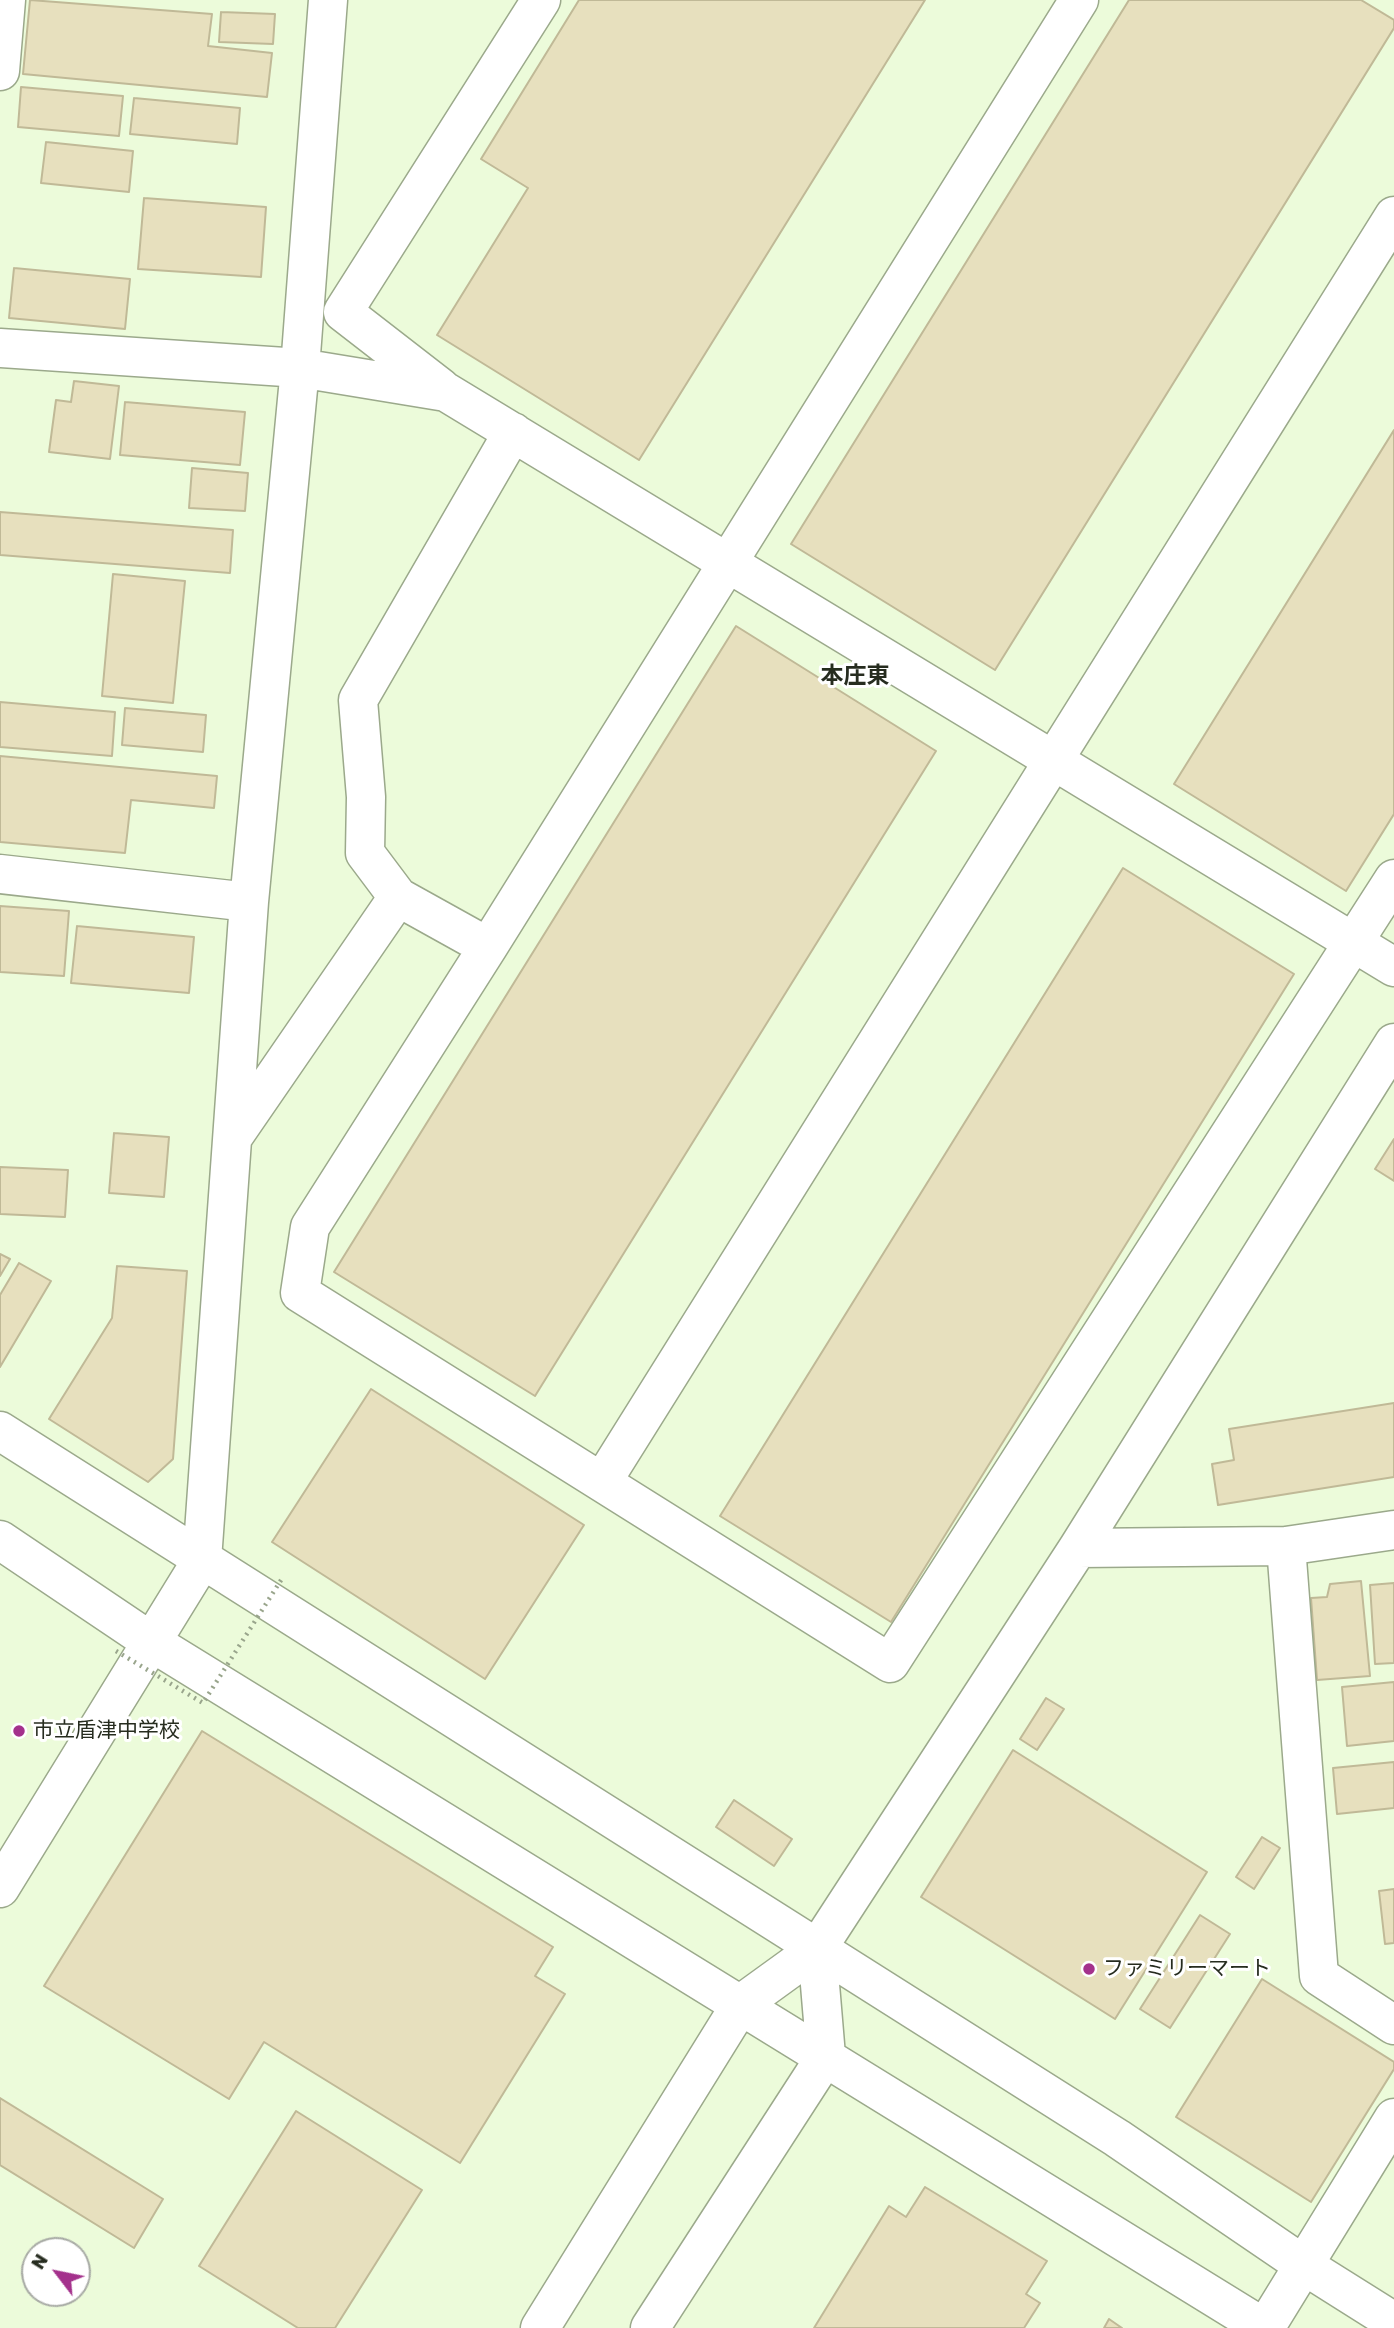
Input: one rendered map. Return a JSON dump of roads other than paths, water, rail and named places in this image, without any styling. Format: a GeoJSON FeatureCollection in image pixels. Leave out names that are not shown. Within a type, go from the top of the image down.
{"type":"FeatureCollection","features":[{"type":"Feature","properties":{"kind":"street"},"geometry":{"type":"LineString","coordinates":[[0,71],[6,0]]}},
{"type":"Feature","properties":{"kind":"street"},"geometry":{"type":"LineString","coordinates":[[0,1888],[202,1560],[249,901],[300,368],[328,0]]}},
{"type":"Feature","properties":{"kind":"street"},"geometry":{"type":"LineString","coordinates":[[541,0],[343,312],[446,392],[1394,967]]}},
{"type":"Feature","properties":{"kind":"street"},"geometry":{"type":"LineString","coordinates":[[1079,0],[488,947],[310,1227],[300,1293],[890,1663],[1394,879]]}},
{"type":"Feature","properties":{"kind":"street"},"geometry":{"type":"LineString","coordinates":[[602,1482],[1394,216]]}},
{"type":"Feature","properties":{"kind":"street"},"geometry":{"type":"LineString","coordinates":[[0,348],[300,368],[446,392]]}},
{"type":"Feature","properties":{"kind":"street"},"geometry":{"type":"LineString","coordinates":[[488,947],[398,897],[365,853],[366,797],[358,700],[513,432]]}},
{"type":"Feature","properties":{"kind":"street"},"geometry":{"type":"LineString","coordinates":[[0,874],[249,901]]}},
{"type":"Feature","properties":{"kind":"street"},"geometry":{"type":"LineString","coordinates":[[232,1138],[398,897]]}},
{"type":"Feature","properties":{"kind":"street"},"geometry":{"type":"LineString","coordinates":[[540,2328],[740,2004],[817,1949],[1078,1548],[1394,1043]]}},
{"type":"Feature","properties":{"kind":"street"},"geometry":{"type":"LineString","coordinates":[[0,1431],[1117,2138],[1305,2266],[1394,2322]]}},
{"type":"Feature","properties":{"kind":"street"},"geometry":{"type":"LineString","coordinates":[[1078,1548],[1286,1546],[1394,1530]]}},
{"type":"Feature","properties":{"kind":"street"},"geometry":{"type":"LineString","coordinates":[[0,1540],[153,1643],[1265,2328],[1394,2118]]}},
{"type":"Feature","properties":{"kind":"street"},"geometry":{"type":"LineString","coordinates":[[1286,1546],[1320,1976],[1394,2025]]}},
{"type":"Feature","properties":{"kind":"street"},"geometry":{"type":"LineString","coordinates":[[650,2328],[826,2056],[817,1949]]}},
{"type":"Feature","properties":{"kind":"place","name":"市立盾津中学校"},"geometry":{"type":"Point","coordinates":[19,1731]}},
{"type":"Feature","properties":{"kind":"place","name":"ファミリーマート"},"geometry":{"type":"Point","coordinates":[1089,1969]}},
{"type":"Feature","properties":{"kind":"district","name":"本庄東"},"geometry":{"type":"Point","coordinates":[855,676]}}]}
